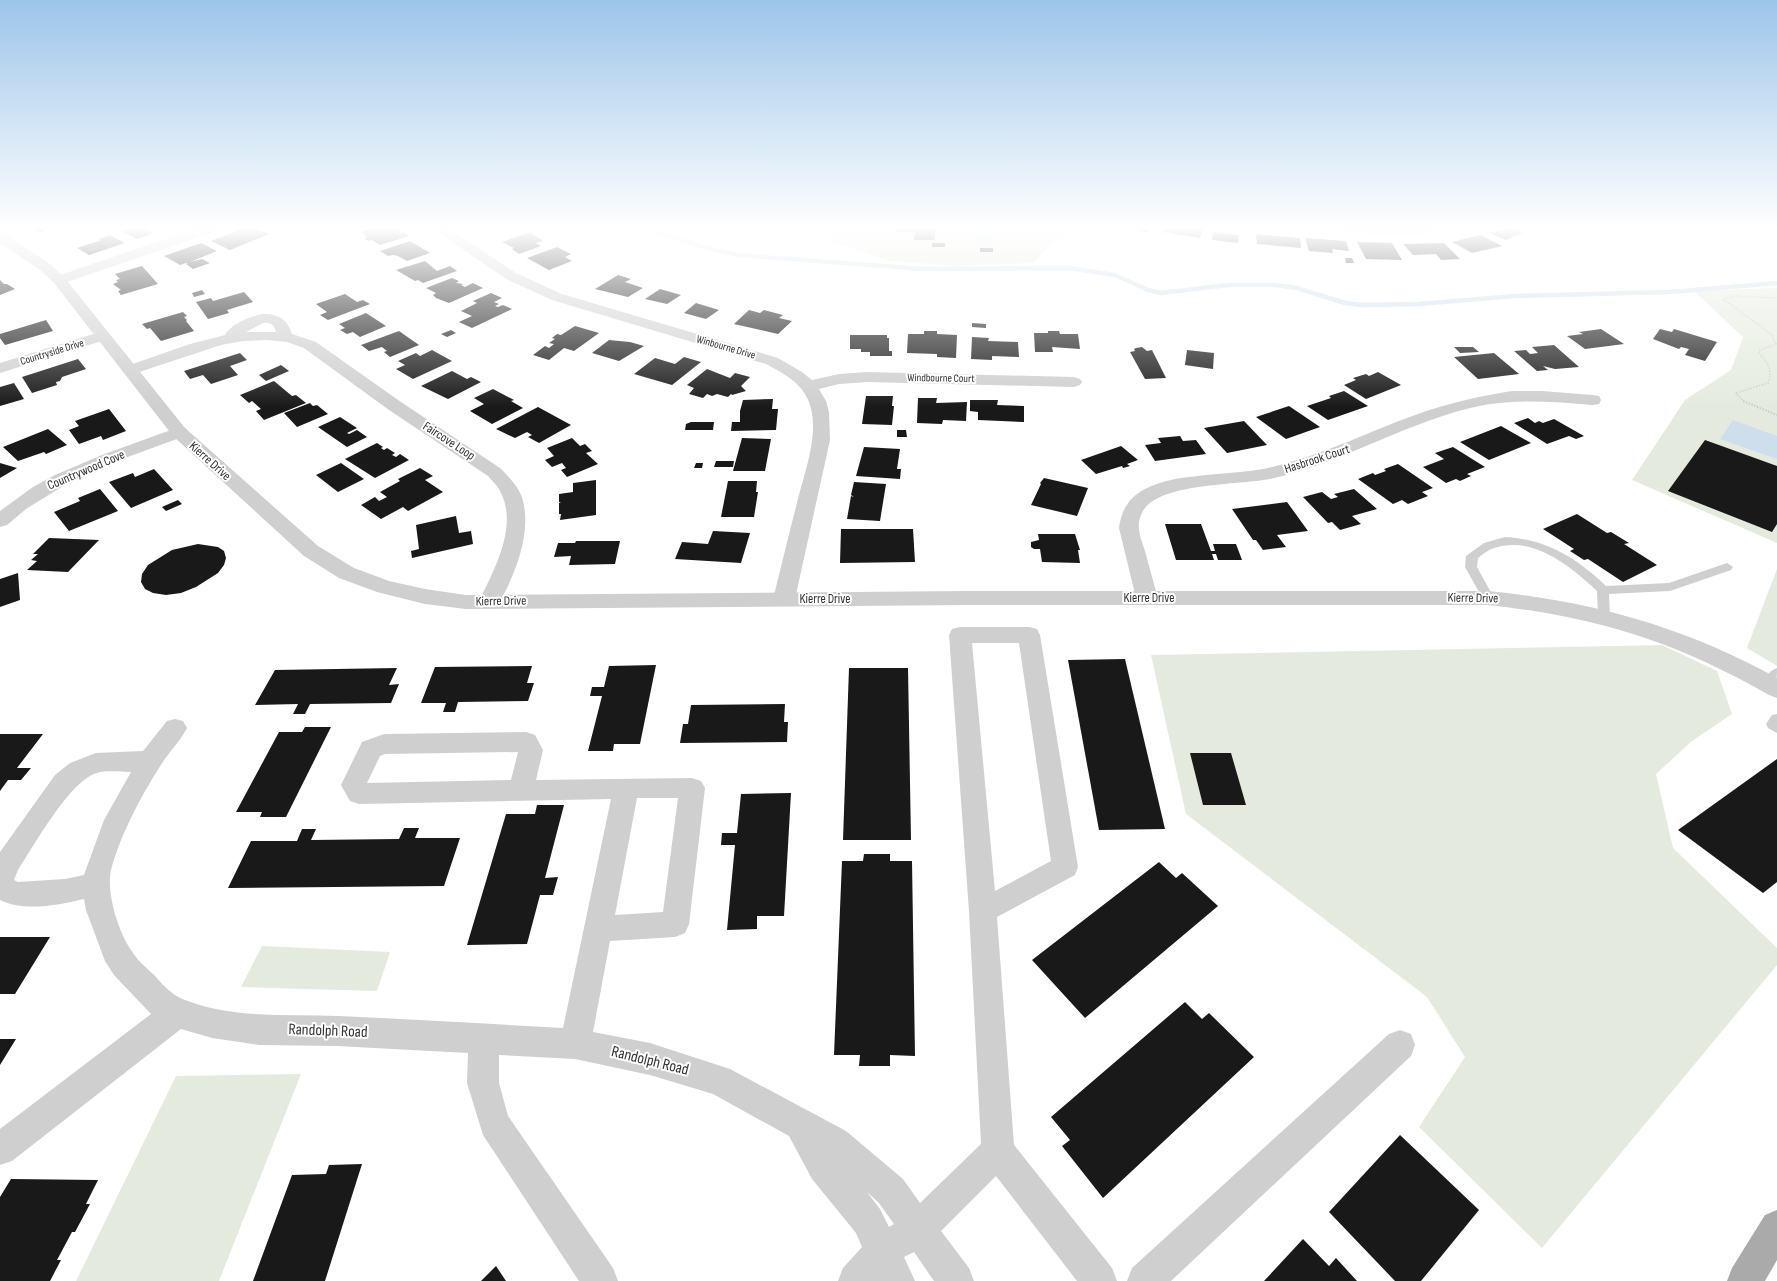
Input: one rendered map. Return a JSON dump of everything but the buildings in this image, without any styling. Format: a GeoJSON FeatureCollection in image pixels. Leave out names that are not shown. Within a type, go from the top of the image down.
{"type":"FeatureCollection","features":[{"type":"Feature","properties":{"kind":"main road"},"geometry":{"type":"LineString","coordinates":[[1744,1281],[1777,1227]]}},
{"type":"Feature","properties":{"kind":"street","name":"Kierre Drive"},"geometry":{"type":"LineString","coordinates":[[65,288],[179,432],[325,562],[350,576],[397,592],[425,598],[466,602],[784,599],[1488,598],[1542,603],[1604,616],[1647,628],[1774,682]]}},
{"type":"Feature","properties":{"kind":"street","name":"Winbourne Drive"},"geometry":{"type":"LineString","coordinates":[[535,288],[577,304],[772,361],[783,366],[808,386],[820,404],[823,423],[822,440],[784,599]]}},
{"type":"Feature","properties":{"kind":"street","name":"Countryside Drive"},"geometry":{"type":"LineString","coordinates":[[0,368],[103,336]]}},
{"type":"Feature","properties":{"kind":"street","name":"Faircove Loop"},"geometry":{"type":"LineString","coordinates":[[130,370],[228,339],[255,336],[286,337],[296,339],[310,345],[395,406],[494,472],[506,486],[515,508],[516,528],[490,601]]}},
{"type":"Feature","properties":{"kind":"street","name":"Windbourne Court"},"geometry":{"type":"LineString","coordinates":[[808,386],[839,380],[868,377],[1074,382]]}},
{"type":"Feature","properties":{"kind":"street","name":"Hasbrook Court"},"geometry":{"type":"LineString","coordinates":[[1146,598],[1129,528],[1130,517],[1134,507],[1142,499],[1166,487],[1277,472],[1306,464],[1437,414],[1463,406],[1511,396],[1542,396],[1593,400]]}},
{"type":"Feature","properties":{"kind":"street","name":"Countrywood Cove"},"geometry":{"type":"LineString","coordinates":[[0,521],[24,500],[40,490],[81,470],[179,432]]}},
{"type":"Feature","properties":{"kind":"street"},"geometry":{"type":"LineString","coordinates":[[983,911],[1066,867],[1028,635],[960,635],[983,911],[998,1151],[1099,1281]]}},
{"type":"Feature","properties":{"kind":"street","name":"Randolph Road"},"geometry":{"type":"LineString","coordinates":[[175,728],[150,761],[116,820],[98,870],[96,884],[100,910],[115,950],[124,965],[143,987],[158,1001],[177,1013],[212,1023],[260,1030],[337,1031],[575,1044],[650,1058],[720,1080],[834,1143],[891,1191],[956,1281]]}},
{"type":"Feature","properties":{"kind":"street"},"geometry":{"type":"LineString","coordinates":[[521,790],[531,750],[526,742],[384,744],[371,750],[354,785],[359,794],[692,788],[674,924],[597,929]]}},
{"type":"Feature","properties":{"kind":"street"},"geometry":{"type":"LineString","coordinates":[[0,881],[7,864],[64,782],[79,770],[96,763],[150,761]]}},
{"type":"Feature","properties":{"kind":"street"},"geometry":{"type":"LineString","coordinates":[[575,1044],[626,788]]}},
{"type":"Feature","properties":{"kind":"street"},"geometry":{"type":"LineString","coordinates":[[0,886],[16,894],[64,892],[96,884]]}},
{"type":"Feature","properties":{"kind":"street"},"geometry":{"type":"LineString","coordinates":[[0,1149],[177,1013]]}},
{"type":"Feature","properties":{"kind":"street"},"geometry":{"type":"LineString","coordinates":[[484,1039],[483,1083],[494,1124],[600,1281]]}},
{"type":"Feature","properties":{"kind":"street"},"geometry":{"type":"LineString","coordinates":[[1146,1281],[1400,1045]]}},
{"type":"Feature","properties":{"kind":"street"},"geometry":{"type":"LineString","coordinates":[[800,1124],[824,1168],[868,1221],[897,1281]]}},
{"type":"Feature","properties":{"kind":"street"},"geometry":{"type":"LineString","coordinates":[[856,1281],[882,1251],[918,1229],[998,1151]]}},
{"type":"Feature","properties":{"kind":"lane"},"geometry":{"type":"LineString","coordinates":[[1488,598],[1471,567],[1472,556],[1482,546],[1516,541],[1540,546],[1562,557],[1587,573],[1603,590],[1604,616]]}},
{"type":"Feature","properties":{"kind":"lane"},"geometry":{"type":"LineString","coordinates":[[1603,590],[1670,587],[1727,567]]}},
{"type":"Feature","properties":{"kind":"lane"},"geometry":{"type":"LineString","coordinates":[[1777,719],[1773,724],[1777,727]]}},
{"type":"Feature","properties":{"kind":"path"},"geometry":{"type":"LineString","coordinates":[[1777,298],[1735,296],[1723,299],[1771,334],[1775,339],[1776,344],[1760,350],[1759,353],[1769,363],[1770,377],[1768,383],[1744,390],[1736,393],[1736,395],[1746,403],[1777,416]]}},
{"type":"Feature","properties":{"kind":"shaded area"},"geometry":{"type":"Polygon","coordinates":[[[1777,288],[1777,543],[1632,480],[1685,400],[1731,370],[1743,337],[1694,291],[1777,288]]]}},
{"type":"Feature","properties":{"kind":"shaded area"},"geometry":{"type":"Polygon","coordinates":[[[1777,569],[1777,666],[1747,648],[1777,569]]]}},
{"type":"Feature","properties":{"kind":"shaded area"},"geometry":{"type":"Polygon","coordinates":[[[1662,645],[1717,671],[1732,714],[1692,741],[1656,774],[1673,848],[1777,948],[1777,965],[1542,1248],[1419,1127],[1465,1057],[1427,997],[1186,814],[1151,655],[1662,645]]]}},
{"type":"Feature","properties":{"kind":"shaded area"},"geometry":{"type":"Polygon","coordinates":[[[262,946],[390,952],[377,991],[241,987],[262,946]]]}},
{"type":"Feature","properties":{"kind":"shaded area"},"geometry":{"type":"Polygon","coordinates":[[[301,1074],[219,1281],[76,1281],[176,1076],[301,1074]]]}},
{"type":"Feature","properties":{"kind":"water"},"geometry":{"type":"Polygon","coordinates":[[[1733,420],[1777,436],[1777,459],[1720,439],[1733,420]]]}},
{"type":"Feature","properties":{"kind":"waterway"},"geometry":{"type":"LineString","coordinates":[[1143,288],[1161,293],[1205,288]]}},
{"type":"Feature","properties":{"kind":"waterway"},"geometry":{"type":"LineString","coordinates":[[1295,288],[1345,303],[1363,305],[1419,304],[1515,296],[1669,292],[1720,288]]}}]}
